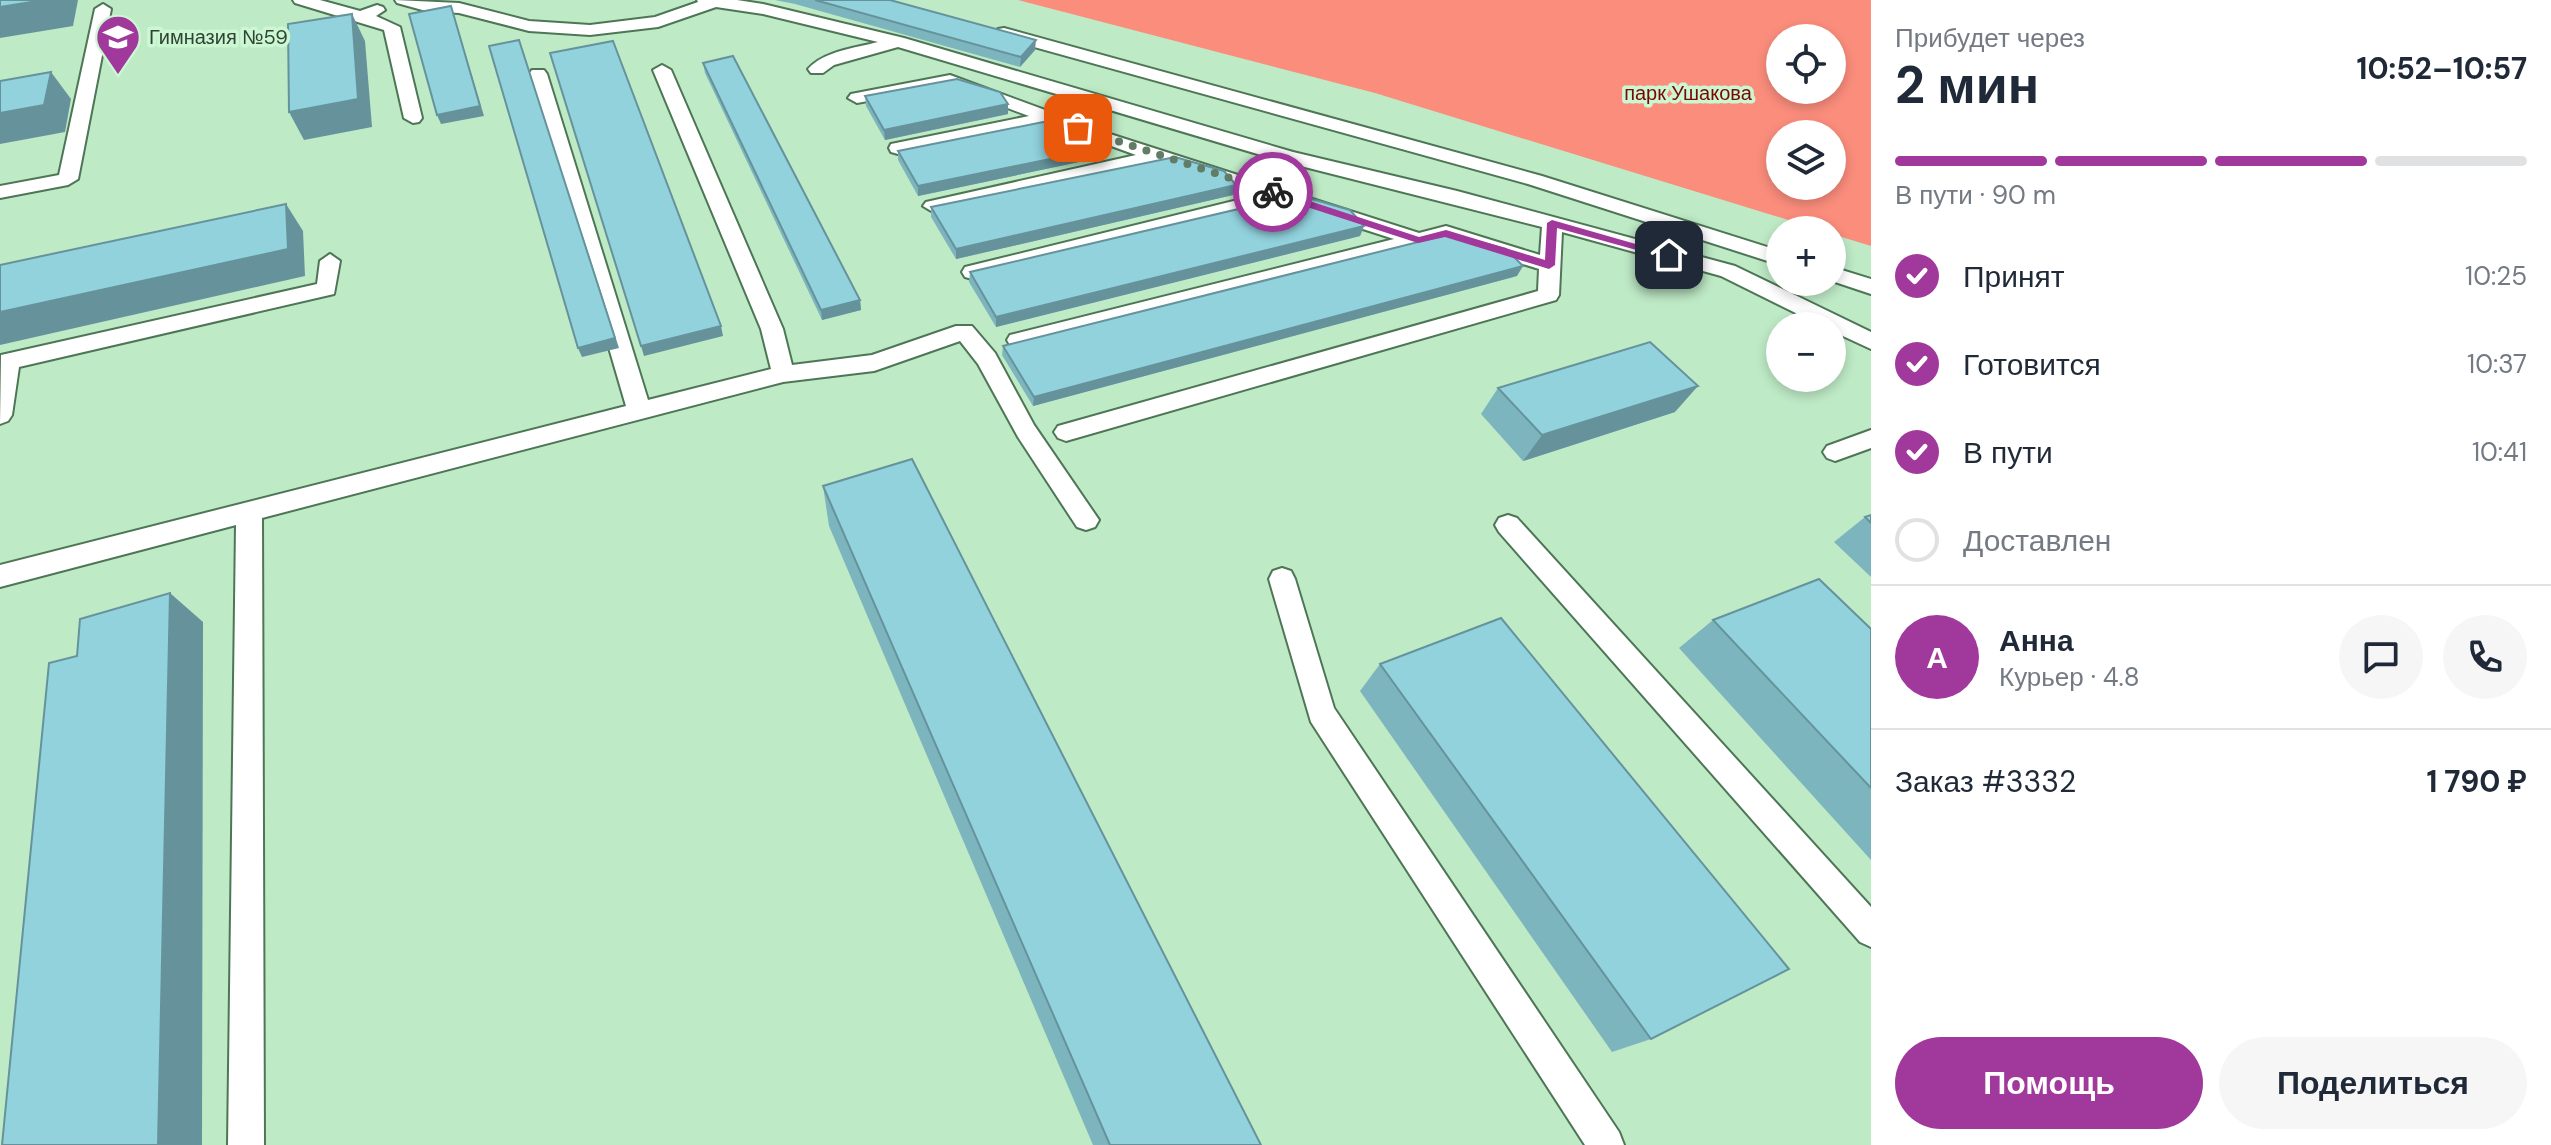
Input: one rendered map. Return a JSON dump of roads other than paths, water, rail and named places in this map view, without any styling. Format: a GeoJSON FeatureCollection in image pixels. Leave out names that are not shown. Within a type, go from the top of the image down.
{"type":"FeatureCollection","features":[{"type":"Feature","properties":{"kind":"lane"},"geometry":{"type":"LineString","coordinates":[[301,0],[392,27],[413,118]]}},
{"type":"Feature","properties":{"kind":"lane"},"geometry":{"type":"LineString","coordinates":[[361,16],[403,1],[459,8],[529,26],[590,30],[658,22],[710,1],[763,9],[898,42],[1288,157],[1457,197],[1728,271],[1871,341]]}},
{"type":"Feature","properties":{"kind":"lane"},"geometry":{"type":"LineString","coordinates":[[0,192],[68,179],[103,9]]}},
{"type":"Feature","properties":{"kind":"lane"},"geometry":{"type":"LineString","coordinates":[[984,28],[1535,180],[1766,254]]}},
{"type":"Feature","properties":{"kind":"lane"},"geometry":{"type":"LineString","coordinates":[[817,69],[828,61],[898,42]]}},
{"type":"Feature","properties":{"kind":"lane"},"geometry":{"type":"LineString","coordinates":[[1044,44],[1099,102]]}},
{"type":"Feature","properties":{"kind":"lane"},"geometry":{"type":"LineString","coordinates":[[662,70],[772,329],[783,374]]}},
{"type":"Feature","properties":{"kind":"lane"},"geometry":{"type":"LineString","coordinates":[[538,74],[639,409]]}},
{"type":"Feature","properties":{"kind":"lane"},"geometry":{"type":"LineString","coordinates":[[857,98],[950,80],[1103,138],[1418,240]]}},
{"type":"Feature","properties":{"kind":"lane"},"geometry":{"type":"LineString","coordinates":[[1251,102],[1288,157]]}},
{"type":"Feature","properties":{"kind":"lane"},"geometry":{"type":"LineString","coordinates":[[898,148],[1052,117]]}},
{"type":"Feature","properties":{"kind":"lane"},"geometry":{"type":"LineString","coordinates":[[1417,148],[1457,197]]}},
{"type":"Feature","properties":{"kind":"lane"},"geometry":{"type":"LineString","coordinates":[[933,206],[1162,156]]}},
{"type":"Feature","properties":{"kind":"lane"},"geometry":{"type":"LineString","coordinates":[[972,272],[1282,195]]}},
{"type":"Feature","properties":{"kind":"lane"},"geometry":{"type":"LineString","coordinates":[[1066,432],[1548,295],[1552,223]]}},
{"type":"Feature","properties":{"kind":"lane"},"geometry":{"type":"LineString","coordinates":[[1018,340],[1446,233],[1549,265]]}},
{"type":"Feature","properties":{"kind":"lane"},"geometry":{"type":"LineString","coordinates":[[0,415],[9,361],[327,289],[330,261]]}},
{"type":"Feature","properties":{"kind":"lane"},"geometry":{"type":"LineString","coordinates":[[1846,279],[1871,287]]}},
{"type":"Feature","properties":{"kind":"lane"},"geometry":{"type":"LineString","coordinates":[[0,576],[639,409],[783,374],[874,363],[964,331],[987,359],[1026,431],[1086,520]]}},
{"type":"Feature","properties":{"kind":"lane"},"geometry":{"type":"LineString","coordinates":[[1835,452],[1871,439]]}},
{"type":"Feature","properties":{"kind":"lane"},"geometry":{"type":"LineString","coordinates":[[246,1145],[249,511]]}},
{"type":"Feature","properties":{"kind":"lane"},"geometry":{"type":"LineString","coordinates":[[1508,525],[1871,931]]}},
{"type":"Feature","properties":{"kind":"lane"},"geometry":{"type":"LineString","coordinates":[[1282,579],[1321,713],[1606,1145]]}},
{"type":"Feature","properties":{"kind":"place","name":"Гимназия №59"},"geometry":{"type":"Point","coordinates":[118,76]}},
{"type":"Feature","properties":{"kind":"park label","name":"парк Ушакова"},"geometry":{"type":"Point","coordinates":[1688,93]}}]}
